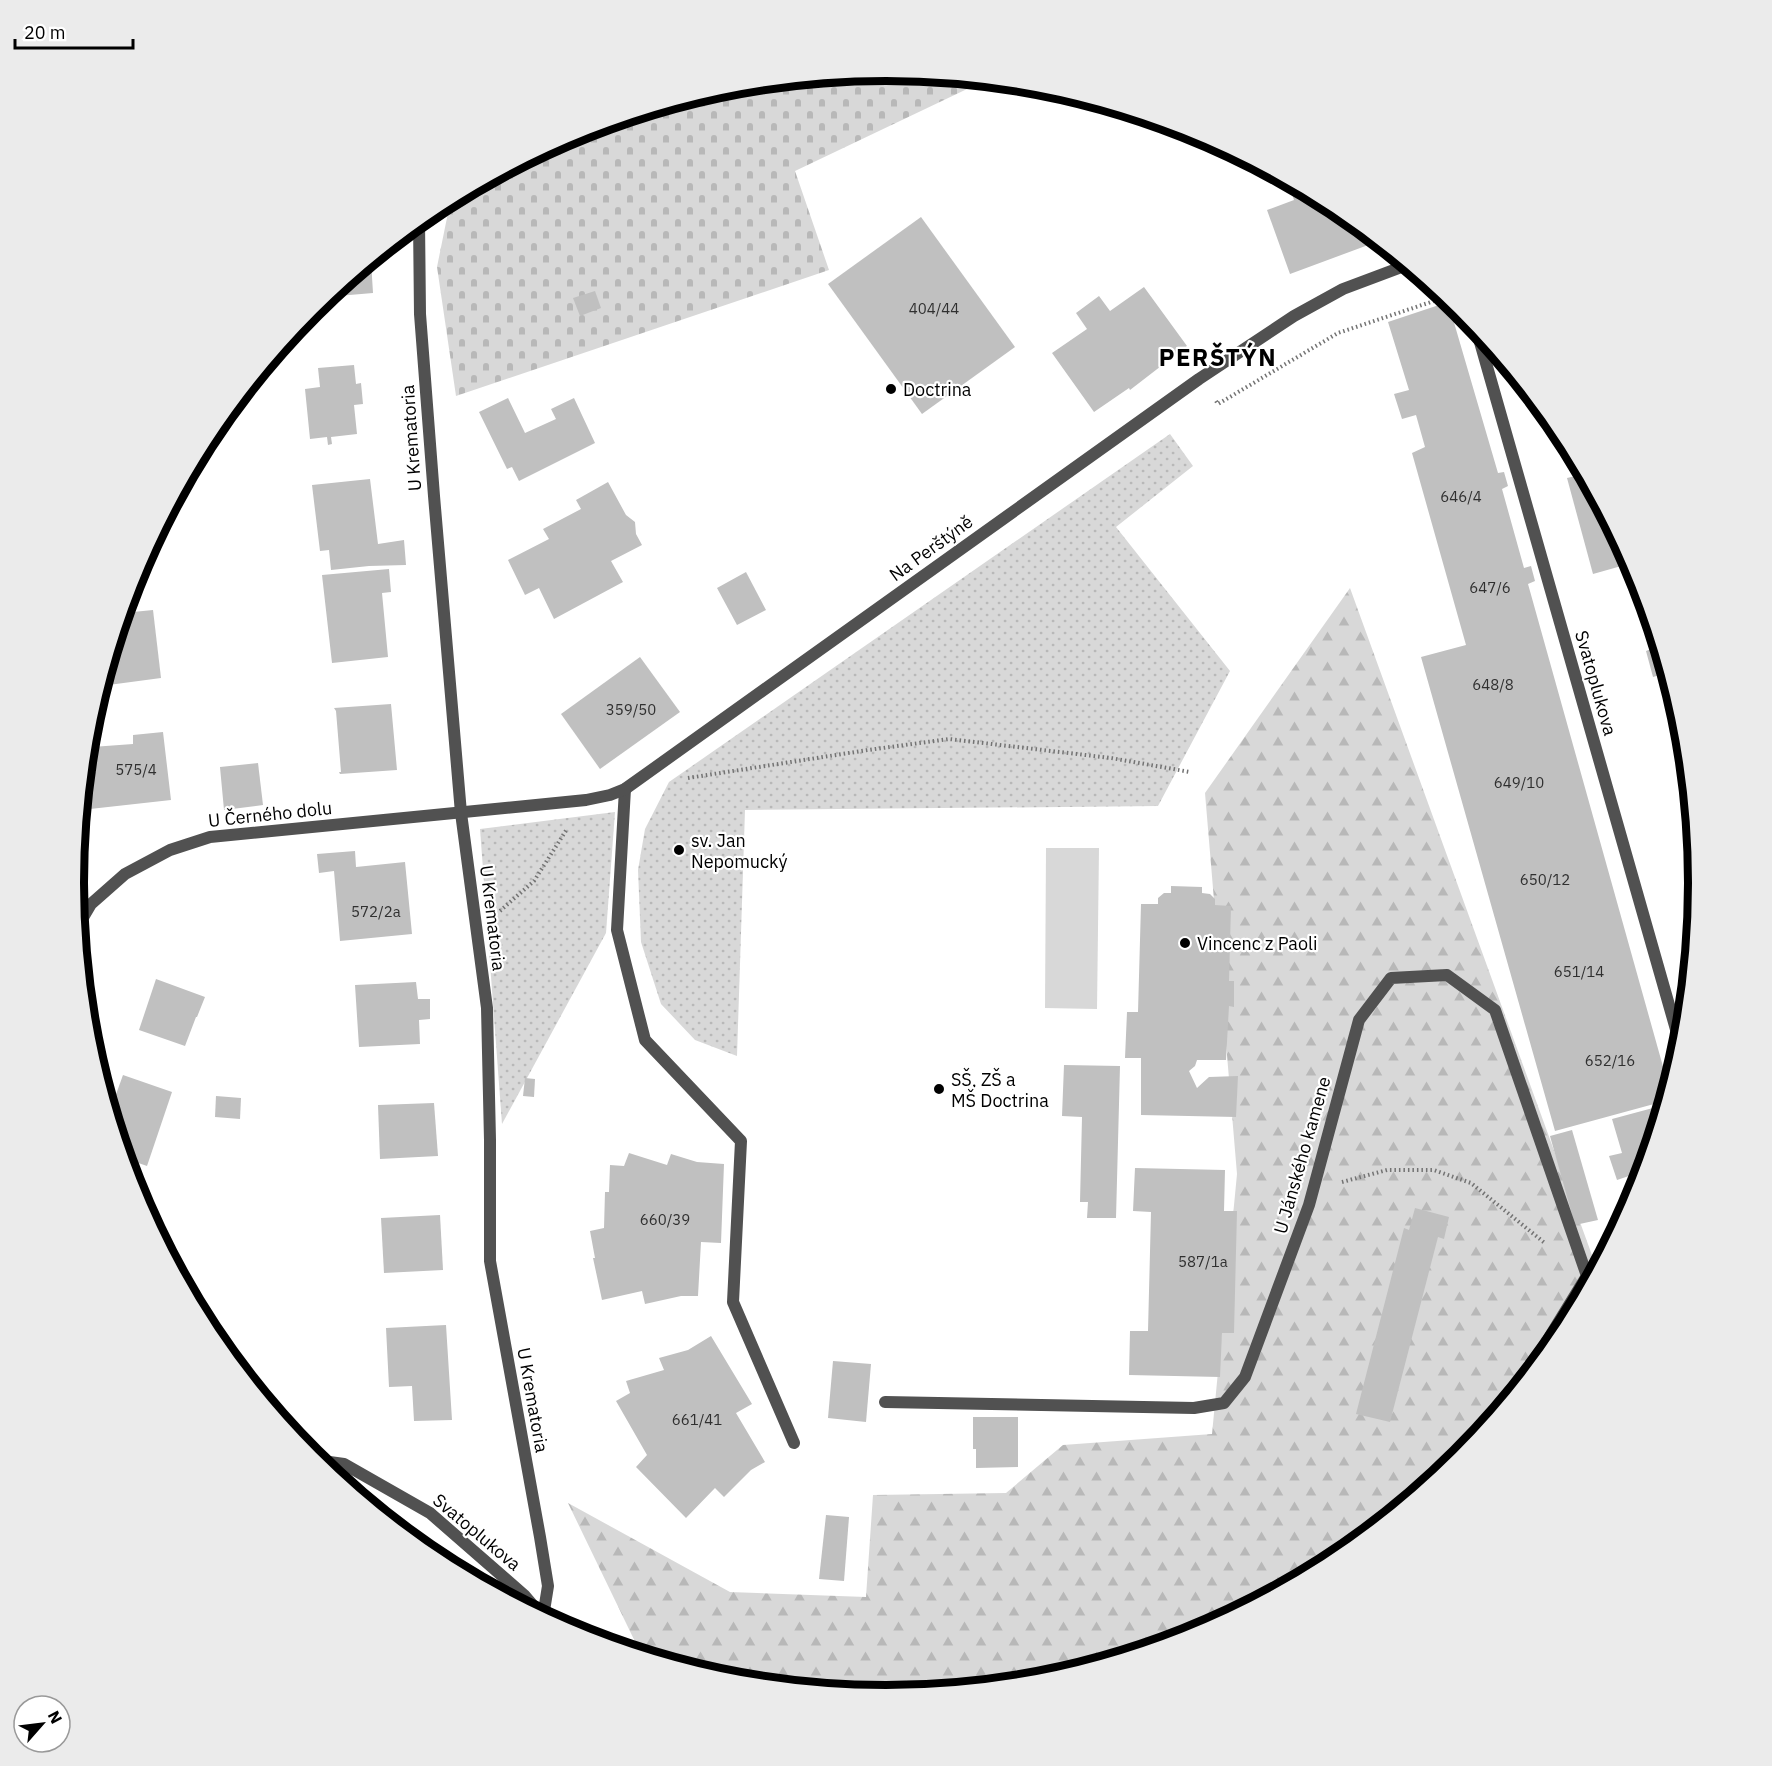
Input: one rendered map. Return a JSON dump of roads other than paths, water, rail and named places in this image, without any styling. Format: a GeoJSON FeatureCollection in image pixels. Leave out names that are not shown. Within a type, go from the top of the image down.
{"type":"FeatureCollection","features":[{"type":"Feature","properties":{"kind":"street","name":"U Krematoria"},"geometry":{"type":"LineString","coordinates":[[419,231],[420,314],[435,507],[462,813],[487,1008],[490,1261],[548,1586],[544,1608]]}},
{"type":"Feature","properties":{"kind":"street","name":"Na Perštýně"},"geometry":{"type":"LineString","coordinates":[[462,813],[586,800],[626,789],[1198,379],[1294,316],[1343,289],[1400,268]]}},
{"type":"Feature","properties":{"kind":"street","name":"Svatoplukova"},"geometry":{"type":"LineString","coordinates":[[1481,346],[1675,1026]]}},
{"type":"Feature","properties":{"kind":"street"},"geometry":{"type":"LineString","coordinates":[[626,789],[617,930],[645,1040],[741,1141],[733,1302],[795,1443]]}},
{"type":"Feature","properties":{"kind":"street","name":"U Černého dolu"},"geometry":{"type":"LineString","coordinates":[[85,914],[91,904],[125,874],[170,850],[210,837],[462,813]]}},
{"type":"Feature","properties":{"kind":"street","name":"U Jánského kamene"},"geometry":{"type":"LineString","coordinates":[[885,1402],[1194,1408],[1224,1403],[1245,1377],[1309,1205],[1359,1020],[1391,978],[1447,975],[1495,1010],[1588,1271]]}},
{"type":"Feature","properties":{"kind":"street","name":"Svatoplukova"},"geometry":{"type":"LineString","coordinates":[[332,1462],[344,1464],[430,1513],[530,1601]]}},
{"type":"Feature","properties":{"kind":"place","name":"Doctrina"},"geometry":{"type":"Point","coordinates":[891,389]}},
{"type":"Feature","properties":{"kind":"place","name":"sv. Jan Nepomucký"},"geometry":{"type":"Point","coordinates":[679,850]}},
{"type":"Feature","properties":{"kind":"place","name":"Vincenc z Paoli"},"geometry":{"type":"Point","coordinates":[1185,943]}},
{"type":"Feature","properties":{"kind":"place","name":"SŠ, ZŠ a MŠ Doctrina"},"geometry":{"type":"Point","coordinates":[939,1089]}},
{"type":"Feature","properties":{"kind":"district","name":"PERŠTÝN"},"geometry":{"type":"Point","coordinates":[1218,357]}}]}
